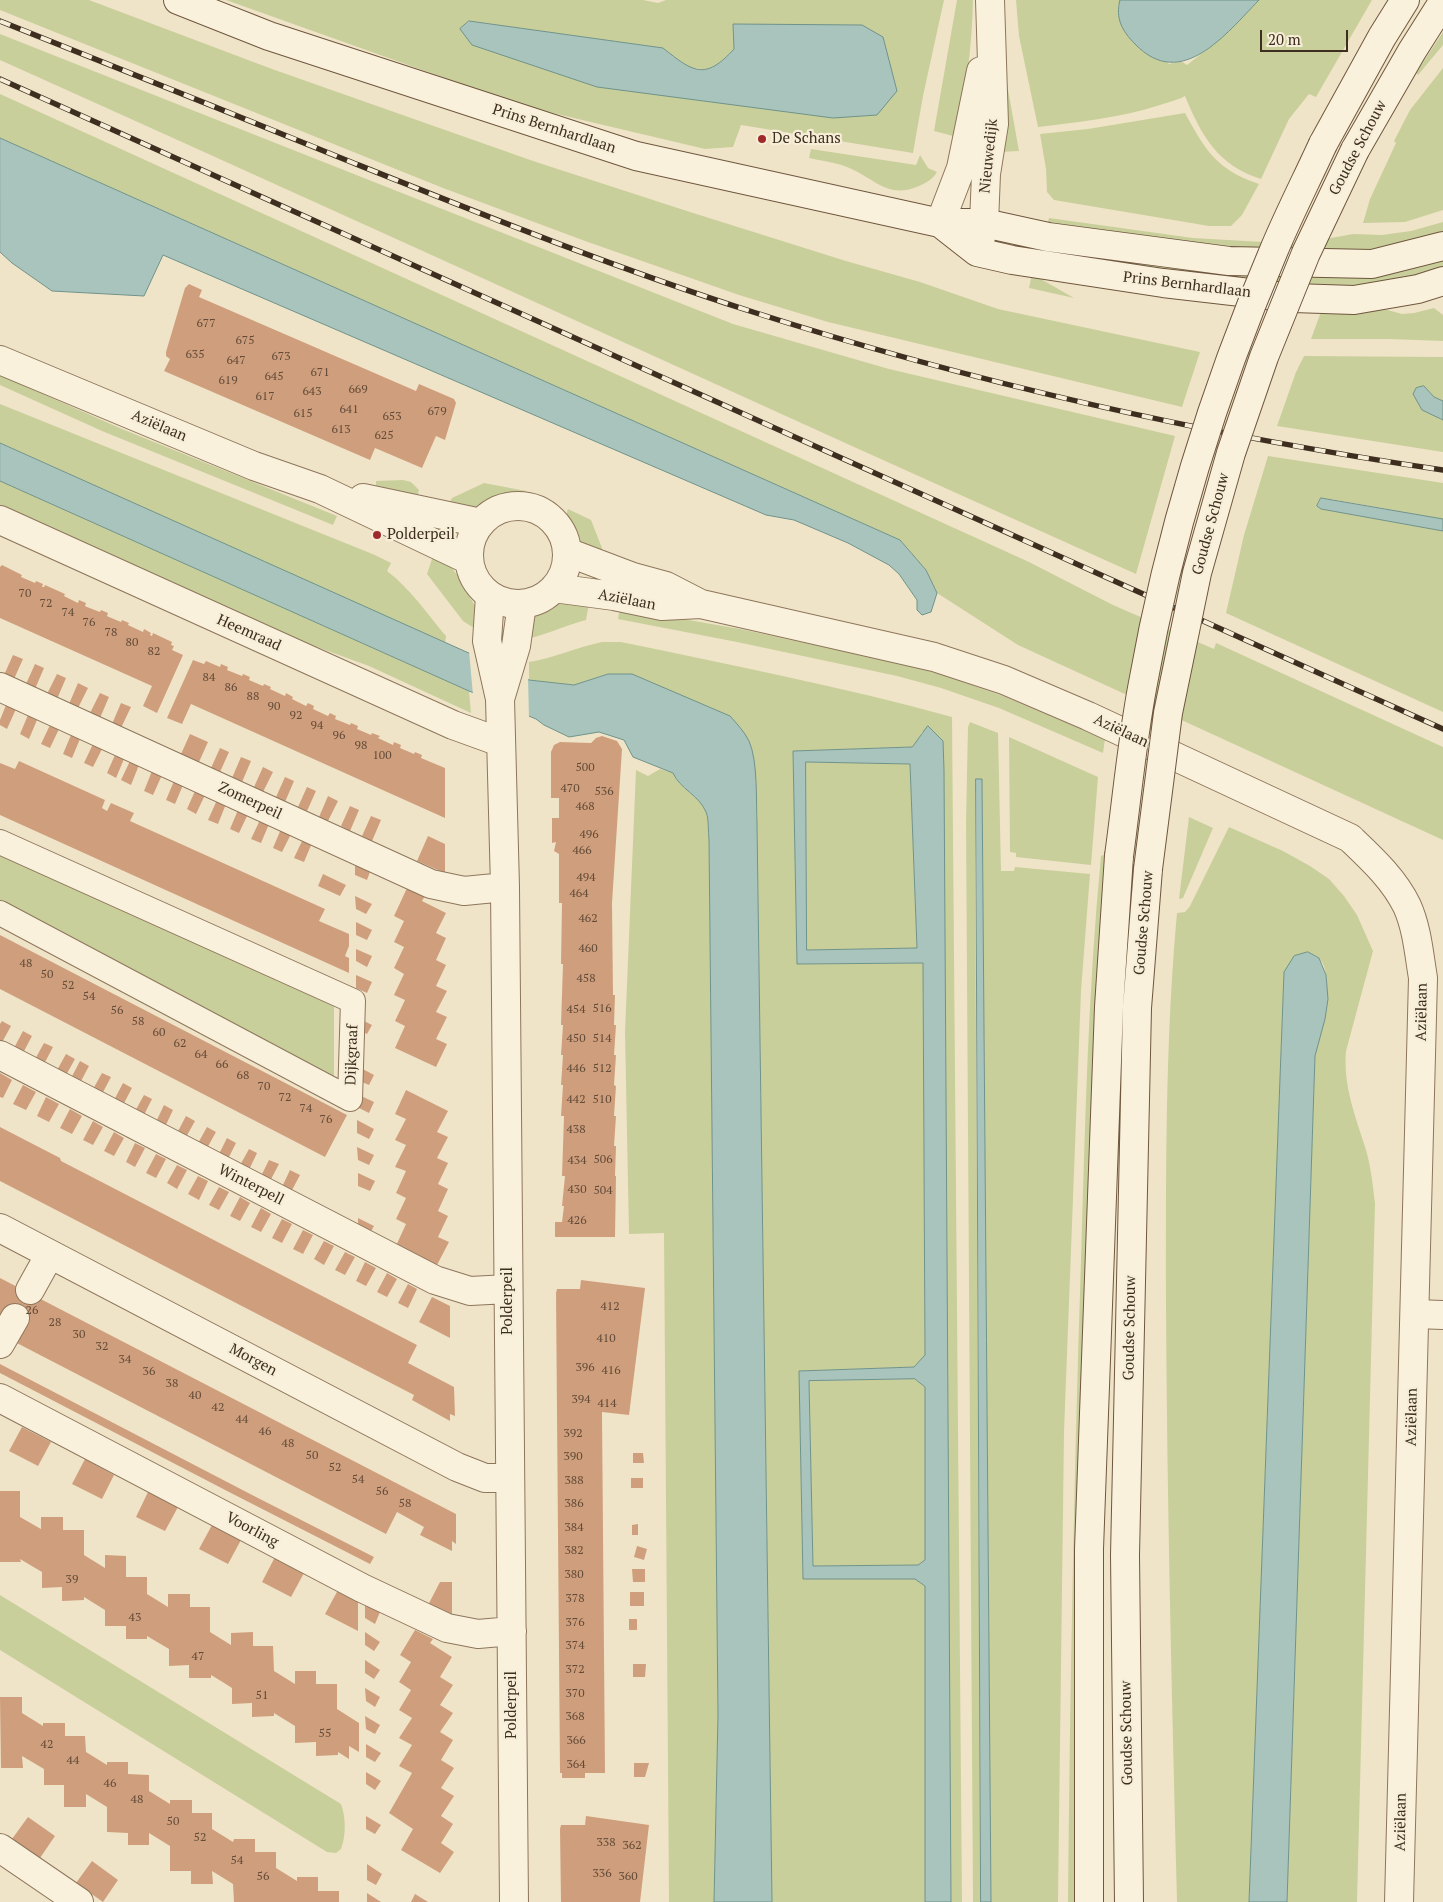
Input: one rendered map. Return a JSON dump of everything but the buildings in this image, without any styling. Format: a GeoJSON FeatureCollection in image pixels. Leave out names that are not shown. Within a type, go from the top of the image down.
{"type":"FeatureCollection","features":[{"type":"Feature","properties":{"kind":"street","name":"Prins Bernhardlaan"},"geometry":{"type":"LineString","coordinates":[[178,0],[269,36],[636,156],[940,223],[984,222],[1048,237],[1229,261],[1372,264],[1443,246]]}},
{"type":"Feature","properties":{"kind":"street","name":"Nieuwedijk"},"geometry":{"type":"LineString","coordinates":[[977,252],[984,222],[986,174],[994,124],[990,0]]}},
{"type":"Feature","properties":{"kind":"street","name":"Goudse Schouw"},"geometry":{"type":"LineString","coordinates":[[1089,1902],[1088,1549],[1109,1007],[1119,856],[1142,684],[1164,583],[1202,444],[1232,359],[1274,250],[1323,144],[1382,37],[1405,0]]}},
{"type":"Feature","properties":{"kind":"street","name":"Goudse Schouw"},"geometry":{"type":"LineString","coordinates":[[1129,1902],[1125,1545],[1137,1008],[1148,869],[1168,714],[1197,573],[1231,453],[1264,357],[1306,253],[1354,150],[1443,2]]}},
{"type":"Feature","properties":{"kind":"street","name":"Nieuwedijk"},"geometry":{"type":"LineString","coordinates":[[940,223],[961,168],[990,28]]}},
{"type":"Feature","properties":{"kind":"street","name":"Prins Bernhardlaan"},"geometry":{"type":"LineString","coordinates":[[940,223],[977,252],[1012,260],[1163,284],[1293,298],[1354,300],[1418,289],[1443,282]]}},
{"type":"Feature","properties":{"kind":"street","name":"Aziëlaan"},"geometry":{"type":"LineString","coordinates":[[0,360],[254,466],[320,489],[469,560]]}},
{"type":"Feature","properties":{"kind":"street","name":"Aziëlaan"},"geometry":{"type":"LineString","coordinates":[[320,489],[481,523]]}},
{"type":"Feature","properties":{"kind":"street"},"geometry":{"type":"LineString","coordinates":[[529,508],[548,517],[561,532],[566,552],[566,565],[554,588],[540,599],[522,604],[505,603],[490,596],[475,580],[469,560],[471,540],[481,523],[489,516],[503,509],[529,508]]}},
{"type":"Feature","properties":{"kind":"street","name":"Heemraad"},"geometry":{"type":"LineString","coordinates":[[0,520],[454,725],[500,742]]}},
{"type":"Feature","properties":{"kind":"street","name":"Aziëlaan"},"geometry":{"type":"LineString","coordinates":[[566,552],[633,577],[666,586],[701,604],[934,657],[1004,680],[1088,716],[1350,838],[1377,864],[1407,906],[1417,939],[1423,978],[1399,1902]]}},
{"type":"Feature","properties":{"kind":"street","name":"Aziëlaan"},"geometry":{"type":"LineString","coordinates":[[554,588],[614,596],[662,606],[701,604]]}},
{"type":"Feature","properties":{"kind":"street","name":"Polderpeil"},"geometry":{"type":"LineString","coordinates":[[490,596],[487,640],[500,665],[514,1902]]}},
{"type":"Feature","properties":{"kind":"street"},"geometry":{"type":"LineString","coordinates":[[500,665],[516,646],[522,604]]}},
{"type":"Feature","properties":{"kind":"street","name":"Zomerpeil"},"geometry":{"type":"LineString","coordinates":[[0,688],[431,884],[464,891],[504,887]]}},
{"type":"Feature","properties":{"kind":"street","name":"Dijkgraaf"},"geometry":{"type":"LineString","coordinates":[[0,842],[353,1001],[350,1099],[0,913]]}},
{"type":"Feature","properties":{"kind":"street","name":"Winterpell"},"geometry":{"type":"LineString","coordinates":[[0,1055],[435,1280],[470,1291],[508,1289]]}},
{"type":"Feature","properties":{"kind":"street","name":"Morgen"},"geometry":{"type":"LineString","coordinates":[[0,1228],[457,1467],[485,1478],[509,1478]]}},
{"type":"Feature","properties":{"kind":"street"},"geometry":{"type":"LineString","coordinates":[[30,1290],[50,1254]]}},
{"type":"Feature","properties":{"kind":"street"},"geometry":{"type":"LineString","coordinates":[[1415,1314],[1443,1315]]}},
{"type":"Feature","properties":{"kind":"street"},"geometry":{"type":"LineString","coordinates":[[0,1344],[15,1318]]}},
{"type":"Feature","properties":{"kind":"street","name":"Voorling"},"geometry":{"type":"LineString","coordinates":[[0,1398],[362,1588],[448,1628],[478,1634],[512,1631]]}},
{"type":"Feature","properties":{"kind":"street"},"geometry":{"type":"LineString","coordinates":[[0,1848],[80,1902]]}},
{"type":"Feature","properties":{"kind":"green space"},"geometry":{"type":"Polygon","coordinates":[[[0,0],[89,0],[272,69],[536,162],[690,212],[920,282],[998,309],[1200,352],[1182,407],[828,322],[739,295],[585,241],[443,188],[0,10],[0,0]]]}},
{"type":"Feature","properties":{"kind":"green space"},"geometry":{"type":"Polygon","coordinates":[[[226,0],[643,0],[658,3],[666,0],[944,0],[923,96],[913,153],[741,125],[733,147],[705,149],[523,106],[226,0]],[[469,21],[461,29],[833,118],[733,25],[734,49],[722,62],[708,70],[686,67],[662,48],[469,21]]]}},
{"type":"Feature","properties":{"kind":"green space"},"geometry":{"type":"Polygon","coordinates":[[[957,0],[973,0],[968,69],[957,137],[934,131],[957,0]]]}},
{"type":"Feature","properties":{"kind":"green space"},"geometry":{"type":"Polygon","coordinates":[[[1016,0],[1120,0],[1118,7],[1169,64],[1181,61],[1187,65],[1211,46],[1259,0],[1372,0],[1316,97],[1309,94],[1289,119],[1261,179],[1233,166],[1222,157],[1205,136],[1185,96],[1130,113],[1038,127],[1019,36],[1016,0]]]}},
{"type":"Feature","properties":{"kind":"green space"},"geometry":{"type":"Polygon","coordinates":[[[1443,32],[1443,45],[1418,75],[1416,73],[1443,32]]]}},
{"type":"Feature","properties":{"kind":"green space"},"geometry":{"type":"Polygon","coordinates":[[[0,34],[733,324],[889,369],[1175,436],[1136,574],[0,60],[0,34]]]}},
{"type":"Feature","properties":{"kind":"green space"},"geometry":{"type":"Polygon","coordinates":[[[1443,68],[1443,210],[1405,222],[1363,223],[1370,199],[1396,143],[1394,141],[1410,110],[1443,68]]]}},
{"type":"Feature","properties":{"kind":"green space"},"geometry":{"type":"Polygon","coordinates":[[[1005,84],[1007,84],[1019,151],[1000,152],[1005,84]]]}},
{"type":"Feature","properties":{"kind":"green space"},"geometry":{"type":"Polygon","coordinates":[[[0,94],[1029,562],[1113,605],[1214,649],[1216,643],[1443,747],[1443,840],[1018,645],[937,593],[926,570],[900,540],[0,138],[0,94]]]}},
{"type":"Feature","properties":{"kind":"green space"},"geometry":{"type":"Polygon","coordinates":[[[1185,113],[1206,148],[1222,165],[1259,184],[1242,215],[1231,226],[1209,226],[1054,200],[1047,192],[1046,169],[1040,134],[1088,129],[1185,113]]]}},
{"type":"Feature","properties":{"kind":"green space"},"geometry":{"type":"Polygon","coordinates":[[[811,149],[916,165],[920,155],[928,168],[937,172],[929,180],[908,190],[890,189],[847,167],[809,158],[811,149]]]}},
{"type":"Feature","properties":{"kind":"green space"},"geometry":{"type":"Polygon","coordinates":[[[1049,218],[1193,238],[1298,244],[1353,234],[1382,235],[1411,231],[1443,222],[1443,232],[1417,244],[1378,254],[1294,259],[1047,226],[1049,218]]]}},
{"type":"Feature","properties":{"kind":"green space"},"geometry":{"type":"Polygon","coordinates":[[[1043,246],[1208,268],[1340,278],[1375,273],[1443,254],[1443,271],[1368,289],[1209,279],[1041,256],[1043,246]]]}},
{"type":"Feature","properties":{"kind":"green space"},"geometry":{"type":"Polygon","coordinates":[[[1032,274],[1074,298],[1029,288],[1032,274]]]}},
{"type":"Feature","properties":{"kind":"green space"},"geometry":{"type":"Polygon","coordinates":[[[1377,307],[1402,314],[1434,308],[1443,315],[1443,341],[1311,339],[1322,309],[1377,307]]]}},
{"type":"Feature","properties":{"kind":"green space"},"geometry":{"type":"Polygon","coordinates":[[[1304,356],[1443,357],[1443,401],[1434,397],[1424,386],[1439,419],[1443,420],[1443,452],[1277,426],[1296,372],[1304,356]]]}},
{"type":"Feature","properties":{"kind":"green space"},"geometry":{"type":"Polygon","coordinates":[[[0,375],[122,429],[337,516],[333,525],[102,431],[0,385],[0,375]]]}},
{"type":"Feature","properties":{"kind":"green space"},"geometry":{"type":"Polygon","coordinates":[[[0,404],[391,563],[387,571],[411,594],[446,636],[445,643],[0,443],[0,404]]]}},
{"type":"Feature","properties":{"kind":"green space"},"geometry":{"type":"Polygon","coordinates":[[[1268,456],[1443,483],[1443,519],[1321,498],[1318,503],[1321,509],[1443,531],[1443,712],[1226,613],[1244,535],[1268,456]]]}},
{"type":"Feature","properties":{"kind":"green space"},"geometry":{"type":"Polygon","coordinates":[[[403,480],[411,482],[419,490],[417,499],[376,488],[376,481],[403,480]]]}},
{"type":"Feature","properties":{"kind":"green space"},"geometry":{"type":"Polygon","coordinates":[[[0,481],[469,691],[471,713],[369,666],[306,643],[0,505],[0,481]]]}},
{"type":"Feature","properties":{"kind":"green space"},"geometry":{"type":"Polygon","coordinates":[[[484,483],[526,491],[525,493],[508,494],[488,501],[478,507],[464,510],[447,507],[452,498],[484,483]]]}},
{"type":"Feature","properties":{"kind":"green space"},"geometry":{"type":"Polygon","coordinates":[[[568,509],[591,520],[602,548],[599,556],[588,550],[575,535],[565,518],[568,509]]]}},
{"type":"Feature","properties":{"kind":"green space"},"geometry":{"type":"Polygon","coordinates":[[[433,556],[449,564],[460,579],[476,608],[476,625],[474,628],[463,621],[427,574],[433,556]]]}},
{"type":"Feature","properties":{"kind":"green space"},"geometry":{"type":"Polygon","coordinates":[[[568,602],[589,603],[586,620],[531,638],[531,620],[548,608],[568,602]]]}},
{"type":"Feature","properties":{"kind":"green space"},"geometry":{"type":"Polygon","coordinates":[[[620,608],[740,629],[903,664],[946,676],[1003,696],[1105,739],[1103,753],[999,708],[941,688],[897,676],[618,619],[620,608]]]}},
{"type":"Feature","properties":{"kind":"green space"},"geometry":{"type":"Polygon","coordinates":[[[602,642],[621,642],[746,668],[829,686],[952,717],[962,1902],[951,1902],[943,741],[922,732],[917,743],[912,747],[793,751],[797,964],[923,963],[925,1356],[914,1367],[799,1371],[803,1578],[915,1579],[925,1586],[925,1902],[772,1902],[757,824],[754,762],[750,743],[712,708],[608,674],[574,685],[529,680],[529,662],[602,642]]]}},
{"type":"Feature","properties":{"kind":"green space"},"geometry":{"type":"Polygon","coordinates":[[[970,722],[998,733],[1001,871],[1014,871],[1015,867],[1090,874],[1081,991],[1064,1432],[1058,1902],[991,1902],[982,779],[976,780],[975,863],[981,1902],[973,1902],[966,822],[968,727],[970,722]]]}},
{"type":"Feature","properties":{"kind":"green space"},"geometry":{"type":"Polygon","coordinates":[[[1009,737],[1098,777],[1091,865],[1016,857],[1016,853],[1010,852],[1009,737]]]}},
{"type":"Feature","properties":{"kind":"green space"},"geometry":{"type":"Polygon","coordinates":[[[806,762],[910,764],[917,948],[807,950],[806,762]]]}},
{"type":"Feature","properties":{"kind":"green space"},"geometry":{"type":"Polygon","coordinates":[[[660,769],[673,773],[676,779],[703,806],[708,818],[718,1715],[714,1902],[669,1902],[664,1233],[629,1234],[625,1032],[636,770],[648,776],[660,769]]]}},
{"type":"Feature","properties":{"kind":"green space"},"geometry":{"type":"Polygon","coordinates":[[[1189,817],[1213,828],[1183,898],[1179,899],[1189,817]]]}},
{"type":"Feature","properties":{"kind":"green space"},"geometry":{"type":"Polygon","coordinates":[[[1229,827],[1283,851],[1329,879],[1357,915],[1373,951],[1346,1051],[1348,1089],[1366,1150],[1375,1204],[1357,1902],[1287,1902],[1315,1056],[1327,990],[1324,965],[1318,957],[1307,952],[1284,972],[1249,1902],[1177,1902],[1170,1604],[1166,1305],[1166,1158],[1170,1011],[1177,913],[1185,912],[1190,906],[1229,827]]]}},
{"type":"Feature","properties":{"kind":"green space"},"geometry":{"type":"Polygon","coordinates":[[[0,848],[334,999],[334,1078],[0,905],[0,848]]]}},
{"type":"Feature","properties":{"kind":"green space"},"geometry":{"type":"Polygon","coordinates":[[[1105,854],[1096,1029],[1078,1902],[1068,1902],[1074,1501],[1086,1109],[1090,1007],[1097,906],[1101,856],[1105,854]]]}},
{"type":"Feature","properties":{"kind":"green space"},"geometry":{"type":"Polygon","coordinates":[[[915,1379],[925,1387],[925,1560],[918,1565],[813,1566],[809,1381],[915,1379]]]}},
{"type":"Feature","properties":{"kind":"green space"},"geometry":{"type":"Polygon","coordinates":[[[0,1595],[341,1804],[345,1826],[341,1849],[336,1853],[327,1852],[0,1650],[0,1595]]]}},
{"type":"Feature","properties":{"kind":"water"},"geometry":{"type":"Polygon","coordinates":[[[1120,0],[1259,0],[1217,42],[1202,53],[1186,60],[1169,62],[1152,57],[1135,44],[1126,34],[1118,13],[1120,0]]]}},
{"type":"Feature","properties":{"kind":"water"},"geometry":{"type":"Polygon","coordinates":[[[469,21],[663,48],[683,63],[699,70],[715,66],[734,49],[733,24],[862,25],[883,37],[897,91],[877,115],[833,118],[597,87],[472,45],[460,29],[469,21]]]}},
{"type":"Feature","properties":{"kind":"water"},"geometry":{"type":"Polygon","coordinates":[[[0,138],[900,540],[926,570],[937,593],[931,612],[922,615],[917,610],[917,600],[899,574],[889,565],[848,543],[794,520],[766,515],[163,255],[144,296],[52,291],[12,263],[0,252],[0,138]]]}},
{"type":"Feature","properties":{"kind":"water"},"geometry":{"type":"Polygon","coordinates":[[[1424,386],[1434,397],[1443,401],[1443,420],[1422,410],[1413,394],[1416,388],[1424,386]]]}},
{"type":"Feature","properties":{"kind":"water"},"geometry":{"type":"Polygon","coordinates":[[[0,443],[529,680],[574,685],[608,674],[632,674],[730,716],[749,741],[754,759],[756,793],[772,1902],[714,1902],[718,1715],[709,839],[708,822],[703,806],[676,779],[673,773],[633,757],[624,740],[599,732],[569,737],[536,719],[469,691],[0,481],[0,443]]]}},
{"type":"Feature","properties":{"kind":"water"},"geometry":{"type":"Polygon","coordinates":[[[1321,498],[1443,519],[1443,531],[1321,509],[1317,506],[1321,498]]]}},
{"type":"Feature","properties":{"kind":"water"},"geometry":{"type":"Polygon","coordinates":[[[928,726],[943,741],[951,1902],[925,1902],[925,1586],[915,1579],[803,1579],[799,1371],[914,1367],[925,1355],[923,963],[797,964],[793,751],[912,747],[928,726]],[[806,762],[807,950],[917,948],[910,764],[806,762]],[[915,1379],[809,1381],[813,1566],[918,1565],[925,1560],[925,1387],[915,1379]]]}},
{"type":"Feature","properties":{"kind":"water"},"geometry":{"type":"Polygon","coordinates":[[[976,779],[982,779],[991,1902],[981,1902],[976,779]]]}},
{"type":"Feature","properties":{"kind":"water"},"geometry":{"type":"Polygon","coordinates":[[[1308,952],[1319,958],[1326,975],[1328,999],[1325,1019],[1315,1056],[1287,1902],[1249,1902],[1284,972],[1294,956],[1308,952]]]}},
{"type":"Feature","properties":{"kind":"pier"},"geometry":{"type":"Polygon","coordinates":[[[469,651],[528,677],[529,719],[473,695],[469,651]]]}},
{"type":"Feature","properties":{"kind":"railway"},"geometry":{"type":"LineString","coordinates":[[0,21],[498,220],[599,259],[753,312],[923,362],[1095,405],[1269,441],[1443,470]]}},
{"type":"Feature","properties":{"kind":"railway"},"geometry":{"type":"LineString","coordinates":[[0,79],[1443,729]]}},
{"type":"Feature","properties":{"kind":"place","name":"De Schans"},"geometry":{"type":"Point","coordinates":[762,139]}},
{"type":"Feature","properties":{"kind":"place","name":"Polderpeil"},"geometry":{"type":"Point","coordinates":[377,535]}}]}
